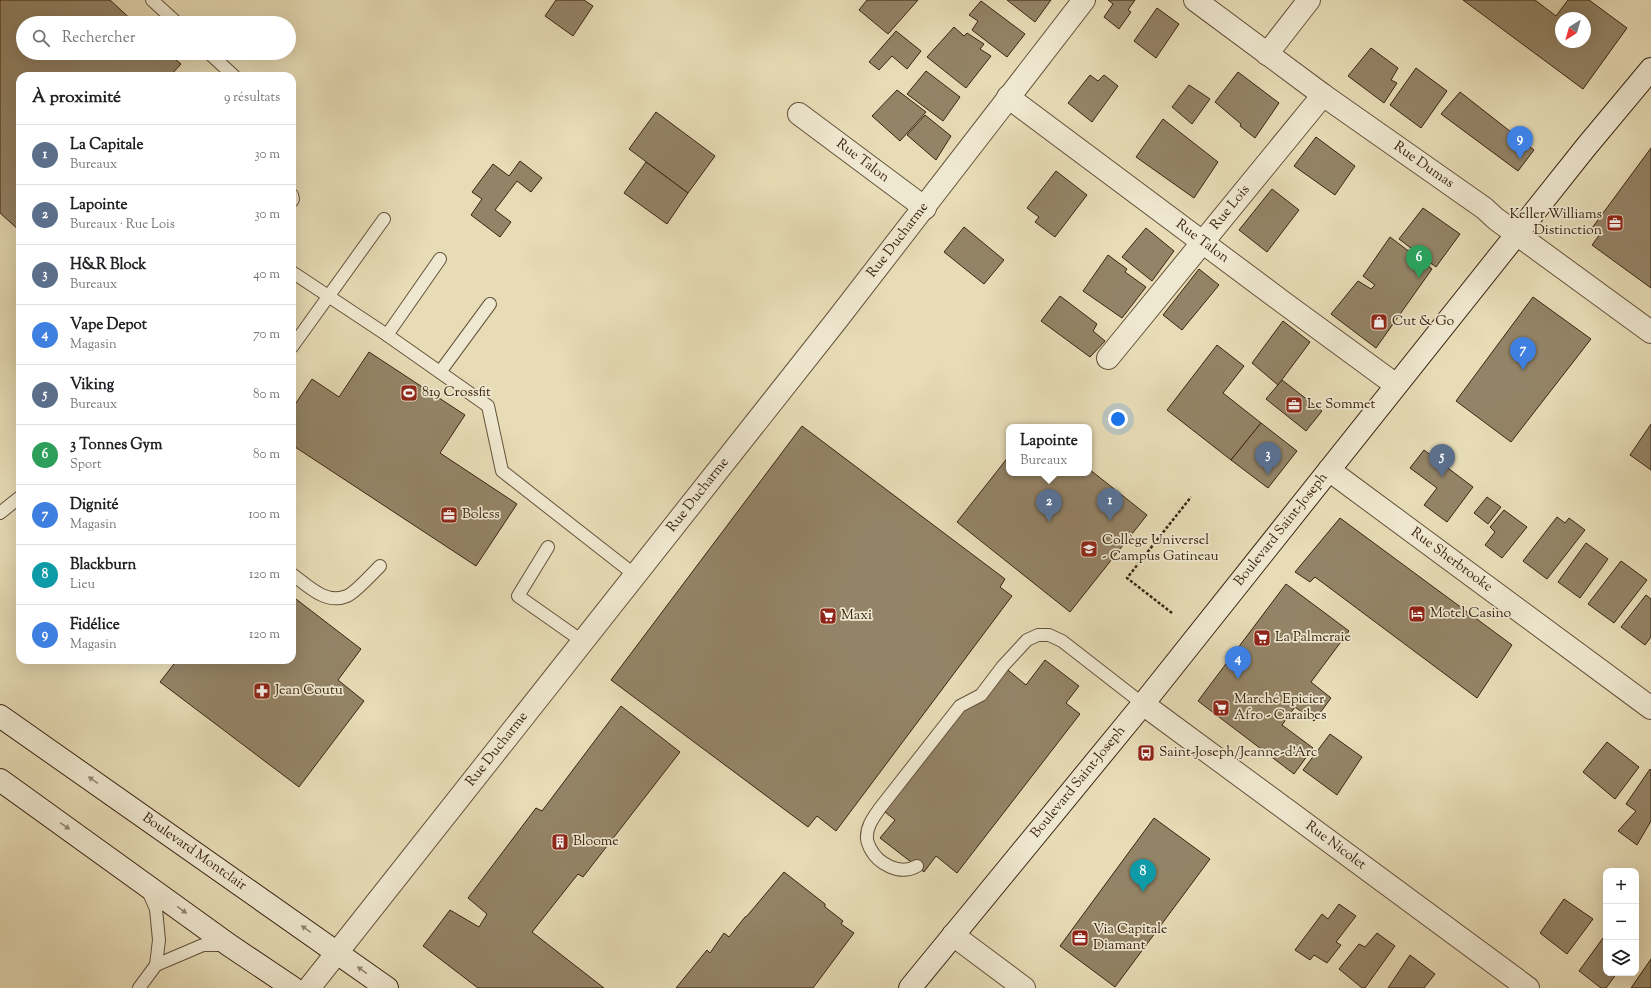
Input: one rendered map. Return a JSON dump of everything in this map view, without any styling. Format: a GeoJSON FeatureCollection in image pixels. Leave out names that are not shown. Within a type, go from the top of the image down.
{"type":"FeatureCollection","features":[{"type":"Feature","properties":{"kind":"street","name":"Rue Ducharme"},"geometry":{"type":"LineString","coordinates":[[309,988],[925,208],[1008,97],[1084,0]]}},
{"type":"Feature","properties":{"kind":"street","name":"Rue Dumas"},"geometry":{"type":"LineString","coordinates":[[1195,0],[1323,95],[1484,208],[1496,219],[1651,332]]}},
{"type":"Feature","properties":{"kind":"street"},"geometry":{"type":"LineString","coordinates":[[1267,54],[1309,0]]}},
{"type":"Feature","properties":{"kind":"street","name":"Boulevard Saint-Joseph"},"geometry":{"type":"LineString","coordinates":[[910,988],[1143,704],[1586,147],[1651,69]]}},
{"type":"Feature","properties":{"kind":"street","name":"Rue Lois"},"geometry":{"type":"LineString","coordinates":[[1108,358],[1323,95]]}},
{"type":"Feature","properties":{"kind":"street","name":"Rue Talon"},"geometry":{"type":"LineString","coordinates":[[1008,97],[1396,385]]}},
{"type":"Feature","properties":{"kind":"street","name":"Rue Talon"},"geometry":{"type":"LineString","coordinates":[[799,114],[925,208]]}},
{"type":"Feature","properties":{"kind":"street","name":"Rue Sherbrooke"},"geometry":{"type":"LineString","coordinates":[[1329,470],[1651,708]]}},
{"type":"Feature","properties":{"kind":"street","name":"Rue Nicolet"},"geometry":{"type":"LineString","coordinates":[[1143,704],[1528,988]]}},
{"type":"Feature","properties":{"kind":"street","name":"Boulevard Montclair"},"geometry":{"type":"LineString","coordinates":[[0,716],[338,952],[387,988]]}},
{"type":"Feature","properties":{"kind":"street"},"geometry":{"type":"LineString","coordinates":[[0,780],[229,945],[293,988]]}},
{"type":"Feature","properties":{"kind":"street"},"geometry":{"type":"LineString","coordinates":[[953,936],[1024,988]]}},
{"type":"Feature","properties":{"kind":"lane"},"geometry":{"type":"LineString","coordinates":[[152,0],[169,16]]}},
{"type":"Feature","properties":{"kind":"lane"},"geometry":{"type":"LineString","coordinates":[[217,60],[230,72]]}},
{"type":"Feature","properties":{"kind":"lane"},"geometry":{"type":"LineString","coordinates":[[296,341],[384,219]]}},
{"type":"Feature","properties":{"kind":"lane"},"geometry":{"type":"LineString","coordinates":[[387,335],[440,259]]}},
{"type":"Feature","properties":{"kind":"lane"},"geometry":{"type":"LineString","coordinates":[[296,275],[387,335],[488,406],[502,471],[635,575]]}},
{"type":"Feature","properties":{"kind":"lane"},"geometry":{"type":"LineString","coordinates":[[440,372],[490,304]]}},
{"type":"Feature","properties":{"kind":"lane"},"geometry":{"type":"LineString","coordinates":[[0,513],[16,500]]}},
{"type":"Feature","properties":{"kind":"lane"},"geometry":{"type":"LineString","coordinates":[[548,547],[518,596],[582,641]]}},
{"type":"Feature","properties":{"kind":"lane"},"geometry":{"type":"LineString","coordinates":[[296,577],[318,594],[332,599],[348,596],[380,566]]}},
{"type":"Feature","properties":{"kind":"lane"},"geometry":{"type":"LineString","coordinates":[[917,866],[913,869],[902,870],[887,866],[874,855],[866,840],[868,825],[960,706],[981,695],[1003,666],[1027,640],[1038,635],[1049,635],[1062,641],[1143,704]]}},
{"type":"Feature","properties":{"kind":"lane"},"geometry":{"type":"LineString","coordinates":[[139,988],[156,965],[159,940],[156,909],[143,882]]}},
{"type":"Feature","properties":{"kind":"lane"},"geometry":{"type":"LineString","coordinates":[[156,965],[203,945],[229,945]]}},
{"type":"Feature","properties":{"kind":"path"},"geometry":{"type":"LineString","coordinates":[[1172,613],[1126,578],[1192,497]]}},
{"type":"Feature","properties":{"kind":"building"},"geometry":{"type":"Polygon","coordinates":[[[0,0],[110,0],[127,16],[16,16],[16,60],[176,60],[181,64],[174,72],[16,72],[16,227],[0,213],[0,0]]]}},
{"type":"Feature","properties":{"kind":"building"},"geometry":{"type":"Polygon","coordinates":[[[556,0],[584,0],[593,6],[573,36],[545,16],[556,0]]]}},
{"type":"Feature","properties":{"kind":"building"},"geometry":{"type":"Polygon","coordinates":[[[867,0],[918,0],[888,34],[859,10],[867,0]]]}},
{"type":"Feature","properties":{"kind":"building"},"geometry":{"type":"Polygon","coordinates":[[[1007,0],[1051,0],[1035,22],[1007,0]]]}},
{"type":"Feature","properties":{"kind":"building"},"geometry":{"type":"Polygon","coordinates":[[[1108,0],[1135,0],[1128,10],[1131,12],[1119,29],[1104,17],[1113,4],[1108,0]]]}},
{"type":"Feature","properties":{"kind":"building"},"geometry":{"type":"Polygon","coordinates":[[[1463,0],[1535,0],[1555,15],[1555,48],[1591,48],[1591,12],[1559,12],[1568,0],[1589,0],[1627,28],[1583,89],[1463,0]]]}},
{"type":"Feature","properties":{"kind":"building"},"geometry":{"type":"Polygon","coordinates":[[[981,1],[1025,34],[1007,57],[972,30],[978,21],[969,15],[981,1]]]}},
{"type":"Feature","properties":{"kind":"building"},"geometry":{"type":"Polygon","coordinates":[[[1157,8],[1179,24],[1156,58],[1134,41],[1157,8]]]}},
{"type":"Feature","properties":{"kind":"building"},"geometry":{"type":"Polygon","coordinates":[[[954,27],[964,36],[967,33],[984,44],[980,49],[991,56],[966,88],[927,57],[954,27]]]}},
{"type":"Feature","properties":{"kind":"building"},"geometry":{"type":"Polygon","coordinates":[[[896,31],[921,51],[907,69],[892,56],[879,70],[869,62],[896,31]]]}},
{"type":"Feature","properties":{"kind":"building"},"geometry":{"type":"Polygon","coordinates":[[[1371,48],[1398,68],[1391,80],[1397,83],[1384,103],[1348,76],[1371,48]]]}},
{"type":"Feature","properties":{"kind":"building"},"geometry":{"type":"Polygon","coordinates":[[[1416,68],[1447,91],[1421,128],[1390,105],[1416,68]]]}},
{"type":"Feature","properties":{"kind":"building"},"geometry":{"type":"Polygon","coordinates":[[[926,71],[960,97],[943,121],[907,94],[926,71]]]}},
{"type":"Feature","properties":{"kind":"building"},"geometry":{"type":"Polygon","coordinates":[[[1238,72],[1279,103],[1255,138],[1215,102],[1238,72]]]}},
{"type":"Feature","properties":{"kind":"building"},"geometry":{"type":"Polygon","coordinates":[[[1090,75],[1098,81],[1104,75],[1118,86],[1092,122],[1068,103],[1090,75]]]}},
{"type":"Feature","properties":{"kind":"building"},"geometry":{"type":"Polygon","coordinates":[[[1189,85],[1210,99],[1192,124],[1172,107],[1189,85]]]}},
{"type":"Feature","properties":{"kind":"building"},"geometry":{"type":"Polygon","coordinates":[[[897,90],[926,112],[900,141],[872,116],[897,90]]]}},
{"type":"Feature","properties":{"kind":"building"},"geometry":{"type":"Polygon","coordinates":[[[1460,92],[1534,150],[1518,171],[1441,114],[1460,92]]]}},
{"type":"Feature","properties":{"kind":"building"},"geometry":{"type":"Polygon","coordinates":[[[656,112],[715,156],[688,193],[629,149],[656,112]]]}},
{"type":"Feature","properties":{"kind":"building"},"geometry":{"type":"Polygon","coordinates":[[[925,115],[951,136],[936,160],[907,135],[925,115]]]}},
{"type":"Feature","properties":{"kind":"building"},"geometry":{"type":"Polygon","coordinates":[[[1163,119],[1218,162],[1194,198],[1136,157],[1163,119]]]}},
{"type":"Feature","properties":{"kind":"building"},"geometry":{"type":"Polygon","coordinates":[[[1316,137],[1355,166],[1335,195],[1294,166],[1316,137]]]}},
{"type":"Feature","properties":{"kind":"building"},"geometry":{"type":"Polygon","coordinates":[[[1651,148],[1651,288],[1592,245],[1600,234],[1592,228],[1651,148]]]}},
{"type":"Feature","properties":{"kind":"building"},"geometry":{"type":"Polygon","coordinates":[[[520,161],[542,178],[531,192],[517,181],[495,210],[511,222],[500,237],[471,215],[482,199],[472,192],[493,164],[509,176],[520,161]]]}},
{"type":"Feature","properties":{"kind":"building"},"geometry":{"type":"Polygon","coordinates":[[[646,162],[688,193],[667,224],[624,193],[646,162]]]}},
{"type":"Feature","properties":{"kind":"building"},"geometry":{"type":"Polygon","coordinates":[[[1056,171],[1087,195],[1055,237],[1035,222],[1039,217],[1027,208],[1056,171]]]}},
{"type":"Feature","properties":{"kind":"building"},"geometry":{"type":"Polygon","coordinates":[[[1272,189],[1299,210],[1267,252],[1239,230],[1272,189]]]}},
{"type":"Feature","properties":{"kind":"building"},"geometry":{"type":"Polygon","coordinates":[[[1423,208],[1460,234],[1436,267],[1399,239],[1423,208]]]}},
{"type":"Feature","properties":{"kind":"building"},"geometry":{"type":"Polygon","coordinates":[[[964,227],[1004,260],[984,284],[944,252],[964,227]]]}},
{"type":"Feature","properties":{"kind":"building"},"geometry":{"type":"Polygon","coordinates":[[[1146,228],[1174,251],[1152,281],[1122,257],[1146,228]]]}},
{"type":"Feature","properties":{"kind":"building"},"geometry":{"type":"Polygon","coordinates":[[[1390,237],[1432,269],[1376,348],[1331,314],[1358,281],[1371,289],[1375,285],[1363,276],[1390,237]]]}},
{"type":"Feature","properties":{"kind":"building"},"geometry":{"type":"Polygon","coordinates":[[[1108,255],[1127,269],[1125,272],[1146,287],[1122,318],[1083,291],[1108,255]]]}},
{"type":"Feature","properties":{"kind":"building"},"geometry":{"type":"Polygon","coordinates":[[[1199,269],[1219,285],[1182,330],[1163,315],[1199,269]]]}},
{"type":"Feature","properties":{"kind":"building"},"geometry":{"type":"Polygon","coordinates":[[[1060,296],[1097,324],[1093,331],[1105,341],[1090,357],[1041,321],[1060,296]]]}},
{"type":"Feature","properties":{"kind":"building"},"geometry":{"type":"Polygon","coordinates":[[[1533,297],[1591,339],[1511,442],[1456,401],[1533,297]]]}},
{"type":"Feature","properties":{"kind":"building"},"geometry":{"type":"Polygon","coordinates":[[[1283,321],[1310,342],[1278,385],[1252,363],[1283,321]]]}},
{"type":"Feature","properties":{"kind":"building"},"geometry":{"type":"Polygon","coordinates":[[[1217,345],[1244,366],[1223,393],[1261,423],[1231,460],[1167,410],[1217,345]]]}},
{"type":"Feature","properties":{"kind":"building"},"geometry":{"type":"Polygon","coordinates":[[[369,352],[465,415],[440,453],[517,504],[476,566],[296,448],[296,403],[312,379],[339,397],[369,352]]]}},
{"type":"Feature","properties":{"kind":"building","name":"Le Sommet"},"geometry":{"type":"Polygon","coordinates":[[[1282,380],[1322,411],[1306,431],[1266,399],[1282,380]]]}},
{"type":"Feature","properties":{"kind":"building"},"geometry":{"type":"Polygon","coordinates":[[[1261,423],[1297,451],[1268,488],[1231,460],[1261,423]]]}},
{"type":"Feature","properties":{"kind":"building"},"geometry":{"type":"Polygon","coordinates":[[[1651,424],[1651,470],[1630,455],[1651,424]]]}},
{"type":"Feature","properties":{"kind":"building","name":"Maxi"},"geometry":{"type":"Polygon","coordinates":[[[802,426],[1005,579],[1000,587],[1012,596],[836,831],[817,816],[808,827],[611,680],[802,426]]]}},
{"type":"Feature","properties":{"kind":"building"},"geometry":{"type":"Polygon","coordinates":[[[1424,450],[1473,487],[1447,522],[1424,505],[1437,488],[1410,468],[1424,450]]]}},
{"type":"Feature","properties":{"kind":"building"},"geometry":{"type":"Polygon","coordinates":[[[1006,460],[1006,476],[1092,476],[1092,471],[1147,515],[1070,612],[957,522],[1006,460]]]}},
{"type":"Feature","properties":{"kind":"building"},"geometry":{"type":"Polygon","coordinates":[[[1487,497],[1501,507],[1488,524],[1474,513],[1487,497]]]}},
{"type":"Feature","properties":{"kind":"building"},"geometry":{"type":"Polygon","coordinates":[[[1504,510],[1527,527],[1502,558],[1485,545],[1495,532],[1490,527],[1504,510]]]}},
{"type":"Feature","properties":{"kind":"building"},"geometry":{"type":"Polygon","coordinates":[[[1557,517],[1565,523],[1569,518],[1585,530],[1547,579],[1523,561],[1557,517]]]}},
{"type":"Feature","properties":{"kind":"building","name":"Motel Casino"},"geometry":{"type":"Polygon","coordinates":[[[1340,518],[1512,645],[1477,698],[1315,577],[1310,582],[1295,572],[1340,518]]]}},
{"type":"Feature","properties":{"kind":"building"},"geometry":{"type":"Polygon","coordinates":[[[1586,543],[1608,559],[1580,598],[1558,582],[1586,543]]]}},
{"type":"Feature","properties":{"kind":"building"},"geometry":{"type":"Polygon","coordinates":[[[1621,561],[1647,580],[1614,623],[1588,604],[1621,561]]]}},
{"type":"Feature","properties":{"kind":"building"},"geometry":{"type":"Polygon","coordinates":[[[1286,584],[1349,631],[1311,682],[1331,698],[1314,721],[1295,707],[1282,725],[1313,748],[1294,774],[1198,701],[1286,584]]]}},
{"type":"Feature","properties":{"kind":"building"},"geometry":{"type":"Polygon","coordinates":[[[1646,595],[1651,599],[1651,637],[1645,645],[1621,627],[1646,595]]]}},
{"type":"Feature","properties":{"kind":"building","name":"Jean Coutu"},"geometry":{"type":"Polygon","coordinates":[[[296,599],[361,649],[338,680],[364,701],[299,787],[160,682],[174,664],[296,664],[296,599]]]}},
{"type":"Feature","properties":{"kind":"building"},"geometry":{"type":"Polygon","coordinates":[[[1045,660],[1079,686],[1066,703],[1080,714],[957,873],[936,856],[924,872],[880,838],[895,820],[880,808],[960,706],[981,695],[1003,666],[1026,685],[1045,660]]]}},
{"type":"Feature","properties":{"kind":"building","name":"Bloome"},"geometry":{"type":"Polygon","coordinates":[[[621,706],[680,752],[583,877],[578,874],[532,932],[604,988],[478,988],[423,946],[450,910],[479,927],[487,914],[468,898],[536,808],[542,811],[621,706]]]}},
{"type":"Feature","properties":{"kind":"building"},"geometry":{"type":"Polygon","coordinates":[[[1330,734],[1362,757],[1337,795],[1303,770],[1330,734]]]}},
{"type":"Feature","properties":{"kind":"building"},"geometry":{"type":"Polygon","coordinates":[[[1607,742],[1639,767],[1615,799],[1583,772],[1607,742]]]}},
{"type":"Feature","properties":{"kind":"building"},"geometry":{"type":"Polygon","coordinates":[[[1650,769],[1651,821],[1637,845],[1618,831],[1636,811],[1626,804],[1650,769]]]}},
{"type":"Feature","properties":{"kind":"building"},"geometry":{"type":"Polygon","coordinates":[[[1154,818],[1210,859],[1115,987],[1060,946],[1154,818]]]}},
{"type":"Feature","properties":{"kind":"building"},"geometry":{"type":"Polygon","coordinates":[[[784,872],[825,904],[825,907],[843,921],[841,924],[854,933],[813,988],[676,988],[707,950],[710,953],[724,933],[729,937],[784,872]]]}},
{"type":"Feature","properties":{"kind":"building"},"geometry":{"type":"Polygon","coordinates":[[[1564,899],[1593,919],[1567,954],[1540,933],[1564,899]]]}},
{"type":"Feature","properties":{"kind":"building"},"geometry":{"type":"Polygon","coordinates":[[[1339,904],[1356,916],[1336,942],[1341,945],[1327,963],[1314,955],[1310,960],[1295,950],[1322,914],[1328,919],[1339,904]]]}},
{"type":"Feature","properties":{"kind":"building"},"geometry":{"type":"Polygon","coordinates":[[[1377,933],[1395,946],[1365,988],[1362,988],[1339,969],[1359,944],[1365,947],[1377,933]]]}},
{"type":"Feature","properties":{"kind":"building"},"geometry":{"type":"Polygon","coordinates":[[[1603,938],[1603,976],[1615,976],[1606,988],[1601,988],[1579,971],[1603,938]]]}},
{"type":"Feature","properties":{"kind":"building"},"geometry":{"type":"Polygon","coordinates":[[[1410,955],[1435,974],[1424,988],[1388,988],[1410,955]]]}},
{"type":"Feature","properties":{"kind":"building"},"geometry":{"type":"Polygon","coordinates":[[[1651,959],[1651,988],[1631,988],[1651,959]]]}},
{"type":"Feature","properties":{"kind":"place","name":"Fidélice"},"geometry":{"type":"Point","coordinates":[1520,159]}},
{"type":"Feature","properties":{"kind":"place","name":"Keller Williams Distinction"},"geometry":{"type":"Point","coordinates":[1615,223]}},
{"type":"Feature","properties":{"kind":"place","name":"3 Tonnes Gym"},"geometry":{"type":"Point","coordinates":[1419,278]}},
{"type":"Feature","properties":{"kind":"place","name":"Cut & Go"},"geometry":{"type":"Point","coordinates":[1379,322]}},
{"type":"Feature","properties":{"kind":"place","name":"Dignité"},"geometry":{"type":"Point","coordinates":[1523,370]}},
{"type":"Feature","properties":{"kind":"place","name":"819 Crossfit"},"geometry":{"type":"Point","coordinates":[409,393]}},
{"type":"Feature","properties":{"kind":"place","name":"Le Sommet"},"geometry":{"type":"Point","coordinates":[1294,405]}},
{"type":"Feature","properties":{"kind":"place","name":"H&R Block"},"geometry":{"type":"Point","coordinates":[1268,475]}},
{"type":"Feature","properties":{"kind":"place","name":"Viking"},"geometry":{"type":"Point","coordinates":[1442,477]}},
{"type":"Feature","properties":{"kind":"place","name":"Boless"},"geometry":{"type":"Point","coordinates":[449,515]}},
{"type":"Feature","properties":{"kind":"place","name":"La Capitale"},"geometry":{"type":"Point","coordinates":[1110,521]}},
{"type":"Feature","properties":{"kind":"place","name":"Lapointe"},"geometry":{"type":"Point","coordinates":[1049,522]}},
{"type":"Feature","properties":{"kind":"place","name":"Collège Universel - Campus Gatineau"},"geometry":{"type":"Point","coordinates":[1089,549]}},
{"type":"Feature","properties":{"kind":"place","name":"Motel Casino"},"geometry":{"type":"Point","coordinates":[1417,614]}},
{"type":"Feature","properties":{"kind":"place","name":"Maxi"},"geometry":{"type":"Point","coordinates":[828,616]}},
{"type":"Feature","properties":{"kind":"place","name":"La Palmeraie"},"geometry":{"type":"Point","coordinates":[1262,638]}},
{"type":"Feature","properties":{"kind":"place","name":"Vape Depot"},"geometry":{"type":"Point","coordinates":[1238,679]}},
{"type":"Feature","properties":{"kind":"place","name":"Jean Coutu"},"geometry":{"type":"Point","coordinates":[262,691]}},
{"type":"Feature","properties":{"kind":"place","name":"Marché Epicier Afro - Caraibes"},"geometry":{"type":"Point","coordinates":[1221,708]}},
{"type":"Feature","properties":{"kind":"place","name":"Saint-Joseph/Jeanne-d'Arc"},"geometry":{"type":"Point","coordinates":[1146,753]}},
{"type":"Feature","properties":{"kind":"place","name":"Bloome"},"geometry":{"type":"Point","coordinates":[560,842]}},
{"type":"Feature","properties":{"kind":"place","name":"Blackburn"},"geometry":{"type":"Point","coordinates":[1143,892]}},
{"type":"Feature","properties":{"kind":"place","name":"Via Capitale Diamant"},"geometry":{"type":"Point","coordinates":[1080,938]}}]}
